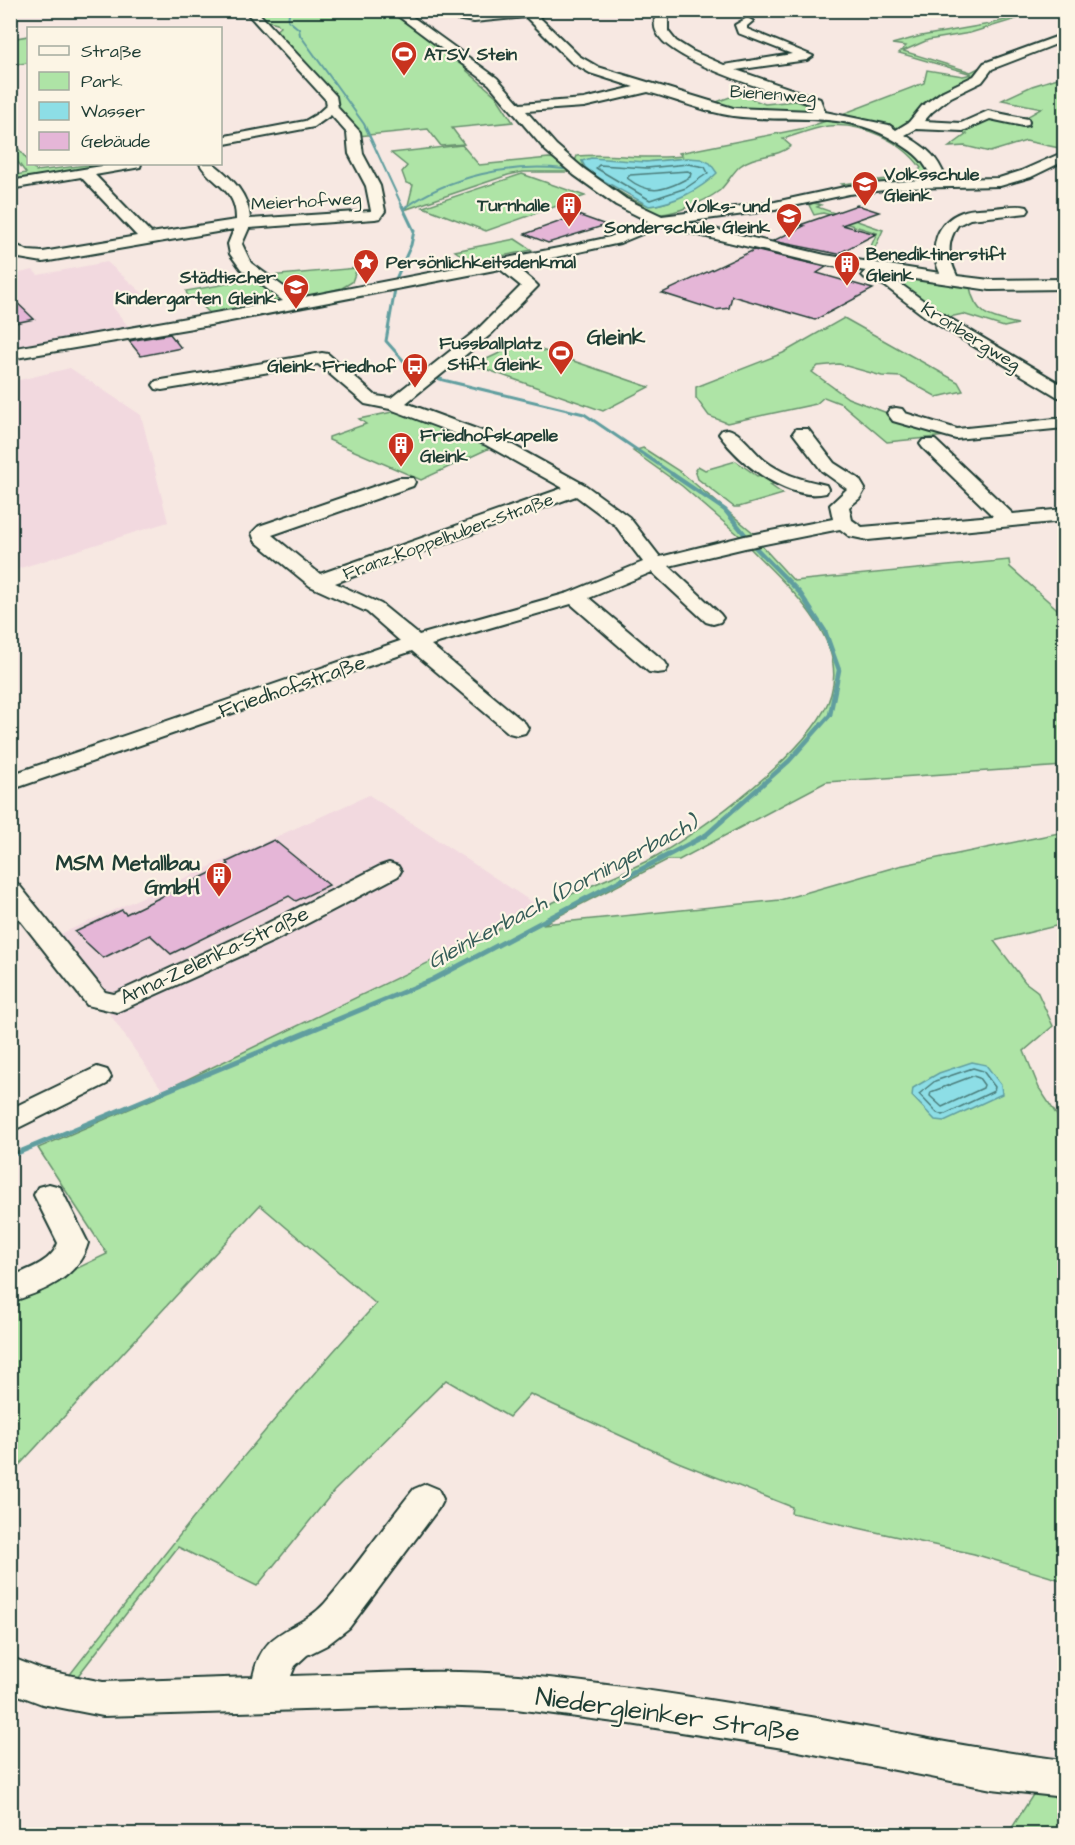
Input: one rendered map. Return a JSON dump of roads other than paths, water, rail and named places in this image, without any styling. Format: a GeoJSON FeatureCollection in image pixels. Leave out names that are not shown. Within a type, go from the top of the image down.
{"type":"FeatureCollection","features":[{"type":"Feature","properties":{"kind":"street","name":"Meierhofweg"},"geometry":{"type":"LineString","coordinates":[[243,223],[377,213],[375,192],[356,154],[354,136],[332,109],[332,99],[249,10]]}},
{"type":"Feature","properties":{"kind":"street"},"geometry":{"type":"LineString","coordinates":[[395,10],[488,77],[504,92],[551,148],[579,172],[621,202],[660,221],[846,264],[948,280],[1012,286],[1065,284]]}},
{"type":"Feature","properties":{"kind":"street"},"geometry":{"type":"LineString","coordinates":[[418,10],[474,19],[530,15],[553,10]]}},
{"type":"Feature","properties":{"kind":"street"},"geometry":{"type":"LineString","coordinates":[[662,10],[662,31],[670,42],[723,68],[816,102],[820,115]]}},
{"type":"Feature","properties":{"kind":"street","name":"Bienenweg"},"geometry":{"type":"LineString","coordinates":[[530,15],[575,59],[601,73],[732,112],[820,115],[855,119],[897,134],[933,163],[940,182]]}},
{"type":"Feature","properties":{"kind":"street"},"geometry":{"type":"LineString","coordinates":[[723,68],[807,56],[742,31],[741,25],[747,21]]}},
{"type":"Feature","properties":{"kind":"street"},"geometry":{"type":"LineString","coordinates":[[897,134],[914,125],[936,102],[978,79],[988,66],[1065,37]]}},
{"type":"Feature","properties":{"kind":"street","name":"Bienenweg"},"geometry":{"type":"LineString","coordinates":[[518,108],[585,103],[648,88]]}},
{"type":"Feature","properties":{"kind":"street"},"geometry":{"type":"LineString","coordinates":[[317,121],[332,109]]}},
{"type":"Feature","properties":{"kind":"street"},"geometry":{"type":"LineString","coordinates":[[914,125],[963,127],[988,115],[1023,122]]}},
{"type":"Feature","properties":{"kind":"street"},"geometry":{"type":"LineString","coordinates":[[222,141],[290,129],[317,121],[343,120]]}},
{"type":"Feature","properties":{"kind":"street"},"geometry":{"type":"LineString","coordinates":[[10,354],[296,303],[609,242],[660,221],[766,208],[849,190],[940,182],[1000,182],[1063,158]]}},
{"type":"Feature","properties":{"kind":"street"},"geometry":{"type":"LineString","coordinates":[[10,185],[129,165]]}},
{"type":"Feature","properties":{"kind":"street"},"geometry":{"type":"LineString","coordinates":[[207,165],[237,196],[243,223],[235,244],[243,263],[296,303]]}},
{"type":"Feature","properties":{"kind":"street"},"geometry":{"type":"LineString","coordinates":[[85,173],[147,238]]}},
{"type":"Feature","properties":{"kind":"street"},"geometry":{"type":"LineString","coordinates":[[948,280],[950,276],[941,259],[941,249],[946,231],[953,222],[967,215],[1022,210]]}},
{"type":"Feature","properties":{"kind":"street"},"geometry":{"type":"LineString","coordinates":[[10,246],[24,255],[43,257],[243,223]]}},
{"type":"Feature","properties":{"kind":"street"},"geometry":{"type":"LineString","coordinates":[[394,404],[484,332],[530,286],[502,263]]}},
{"type":"Feature","properties":{"kind":"street","name":"Kronbergweg"},"geometry":{"type":"LineString","coordinates":[[846,264],[890,283],[933,315],[1065,393]]}},
{"type":"Feature","properties":{"kind":"street"},"geometry":{"type":"LineString","coordinates":[[162,385],[322,358],[371,400],[394,404],[492,441],[578,489],[622,521],[655,564],[713,618]]}},
{"type":"Feature","properties":{"kind":"street"},"geometry":{"type":"LineString","coordinates":[[896,413],[899,417],[956,434],[1065,423]]}},
{"type":"Feature","properties":{"kind":"street"},"geometry":{"type":"LineString","coordinates":[[802,433],[828,467],[856,489],[854,494],[839,505],[843,523],[856,532],[868,534],[1065,516]]}},
{"type":"Feature","properties":{"kind":"street"},"geometry":{"type":"LineString","coordinates":[[728,434],[781,480],[804,489],[819,489],[825,483],[844,479]]}},
{"type":"Feature","properties":{"kind":"street"},"geometry":{"type":"LineString","coordinates":[[929,444],[1009,521]]}},
{"type":"Feature","properties":{"kind":"street"},"geometry":{"type":"LineString","coordinates":[[406,482],[262,533],[262,537],[317,582],[374,608],[517,728]]}},
{"type":"Feature","properties":{"kind":"street","name":"Franz-Koppelhuber-Straße"},"geometry":{"type":"LineString","coordinates":[[317,582],[578,489]]}},
{"type":"Feature","properties":{"kind":"street"},"geometry":{"type":"LineString","coordinates":[[819,489],[826,496],[845,499]]}},
{"type":"Feature","properties":{"kind":"street","name":"Friedhofstraße"},"geometry":{"type":"LineString","coordinates":[[10,783],[415,643],[575,597],[655,564],[843,523]]}},
{"type":"Feature","properties":{"kind":"street"},"geometry":{"type":"LineString","coordinates":[[575,597],[657,667]]}},
{"type":"Feature","properties":{"kind":"street","name":"Anna-Zelenka-Straße"},"geometry":{"type":"LineString","coordinates":[[10,890],[96,999],[117,1003],[265,935],[389,871]]}},
{"type":"Feature","properties":{"kind":"street"},"geometry":{"type":"LineString","coordinates":[[10,1122],[97,1077]]}},
{"type":"Feature","properties":{"kind":"street"},"geometry":{"type":"LineString","coordinates":[[10,1290],[66,1261],[72,1251],[73,1243],[49,1196]]}},
{"type":"Feature","properties":{"kind":"street"},"geometry":{"type":"LineString","coordinates":[[269,1693],[273,1672],[282,1654],[294,1643],[314,1633],[336,1616],[426,1499]]}},
{"type":"Feature","properties":{"kind":"street","name":"Niedergleinker Straße"},"geometry":{"type":"LineString","coordinates":[[10,1674],[42,1687],[103,1699],[471,1689],[557,1696],[783,1730],[992,1770],[1065,1779]]}},
{"type":"Feature","properties":{"kind":"water"},"geometry":{"type":"Polygon","coordinates":[[[591,158],[646,162],[701,159],[710,163],[717,173],[686,195],[649,206],[597,177],[585,167],[582,161],[591,158]]]}},
{"type":"Feature","properties":{"kind":"water"},"geometry":{"type":"Polygon","coordinates":[[[972,1062],[986,1065],[1001,1085],[1002,1094],[944,1121],[935,1120],[912,1096],[913,1088],[939,1073],[972,1062]]]}},
{"type":"Feature","properties":{"kind":"waterway","name":"Gleinkerbach (Dorningerbach)"},"geometry":{"type":"LineString","coordinates":[[286,10],[289,14],[288,20],[299,29],[300,35],[364,124],[403,208]]}},
{"type":"Feature","properties":{"kind":"waterway"},"geometry":{"type":"LineString","coordinates":[[407,206],[405,208],[441,188],[481,174],[523,168],[564,169]]}},
{"type":"Feature","properties":{"kind":"waterway","name":"Gleinkerbach (Dorningerbach)"},"geometry":{"type":"LineString","coordinates":[[395,281],[411,245],[414,231],[402,206]]}},
{"type":"Feature","properties":{"kind":"waterway","name":"Gleinkerbach (Dorningerbach)"},"geometry":{"type":"LineString","coordinates":[[395,289],[386,341],[410,368],[443,380],[584,414],[674,475]]}},
{"type":"Feature","properties":{"kind":"waterway","name":"Gleinkerbach (Dorningerbach)"},"geometry":{"type":"LineString","coordinates":[[672,474],[725,510],[755,547],[800,593],[825,631],[839,670],[830,715],[789,761],[721,821]]}},
{"type":"Feature","properties":{"kind":"waterway","name":"Gleinkerbach (Dorningerbach)"},"geometry":{"type":"LineString","coordinates":[[10,1156],[432,980],[706,835],[723,820]]}},
{"type":"Feature","properties":{"kind":"place","name":"ATSV Stein"},"geometry":{"type":"Point","coordinates":[404,77]}},
{"type":"Feature","properties":{"kind":"place","name":"Volksschule Gleink"},"geometry":{"type":"Point","coordinates":[865,207]}},
{"type":"Feature","properties":{"kind":"place","name":"Turnhalle"},"geometry":{"type":"Point","coordinates":[569,228]}},
{"type":"Feature","properties":{"kind":"place","name":"Volks- und Sonderschule Gleink"},"geometry":{"type":"Point","coordinates":[789,239]}},
{"type":"Feature","properties":{"kind":"place","name":"Persönlichkeitsdenkmal"},"geometry":{"type":"Point","coordinates":[366,285]}},
{"type":"Feature","properties":{"kind":"place","name":"Benediktinerstift Gleink"},"geometry":{"type":"Point","coordinates":[847,287]}},
{"type":"Feature","properties":{"kind":"place","name":"Städtischer Kindergarten Gleink"},"geometry":{"type":"Point","coordinates":[296,310]}},
{"type":"Feature","properties":{"kind":"place","name":"Fussballplatz Stift Gleink"},"geometry":{"type":"Point","coordinates":[561,376]}},
{"type":"Feature","properties":{"kind":"place","name":"Gleink Friedhof"},"geometry":{"type":"Point","coordinates":[415,389]}},
{"type":"Feature","properties":{"kind":"place","name":"Friedhofskapelle Gleink"},"geometry":{"type":"Point","coordinates":[401,468]}},
{"type":"Feature","properties":{"kind":"place","name":"MSM Metallbau GmbH"},"geometry":{"type":"Point","coordinates":[219,898]}},
{"type":"Feature","properties":{"kind":"district","name":"Gleink"},"geometry":{"type":"Point","coordinates":[616,336]}}]}
